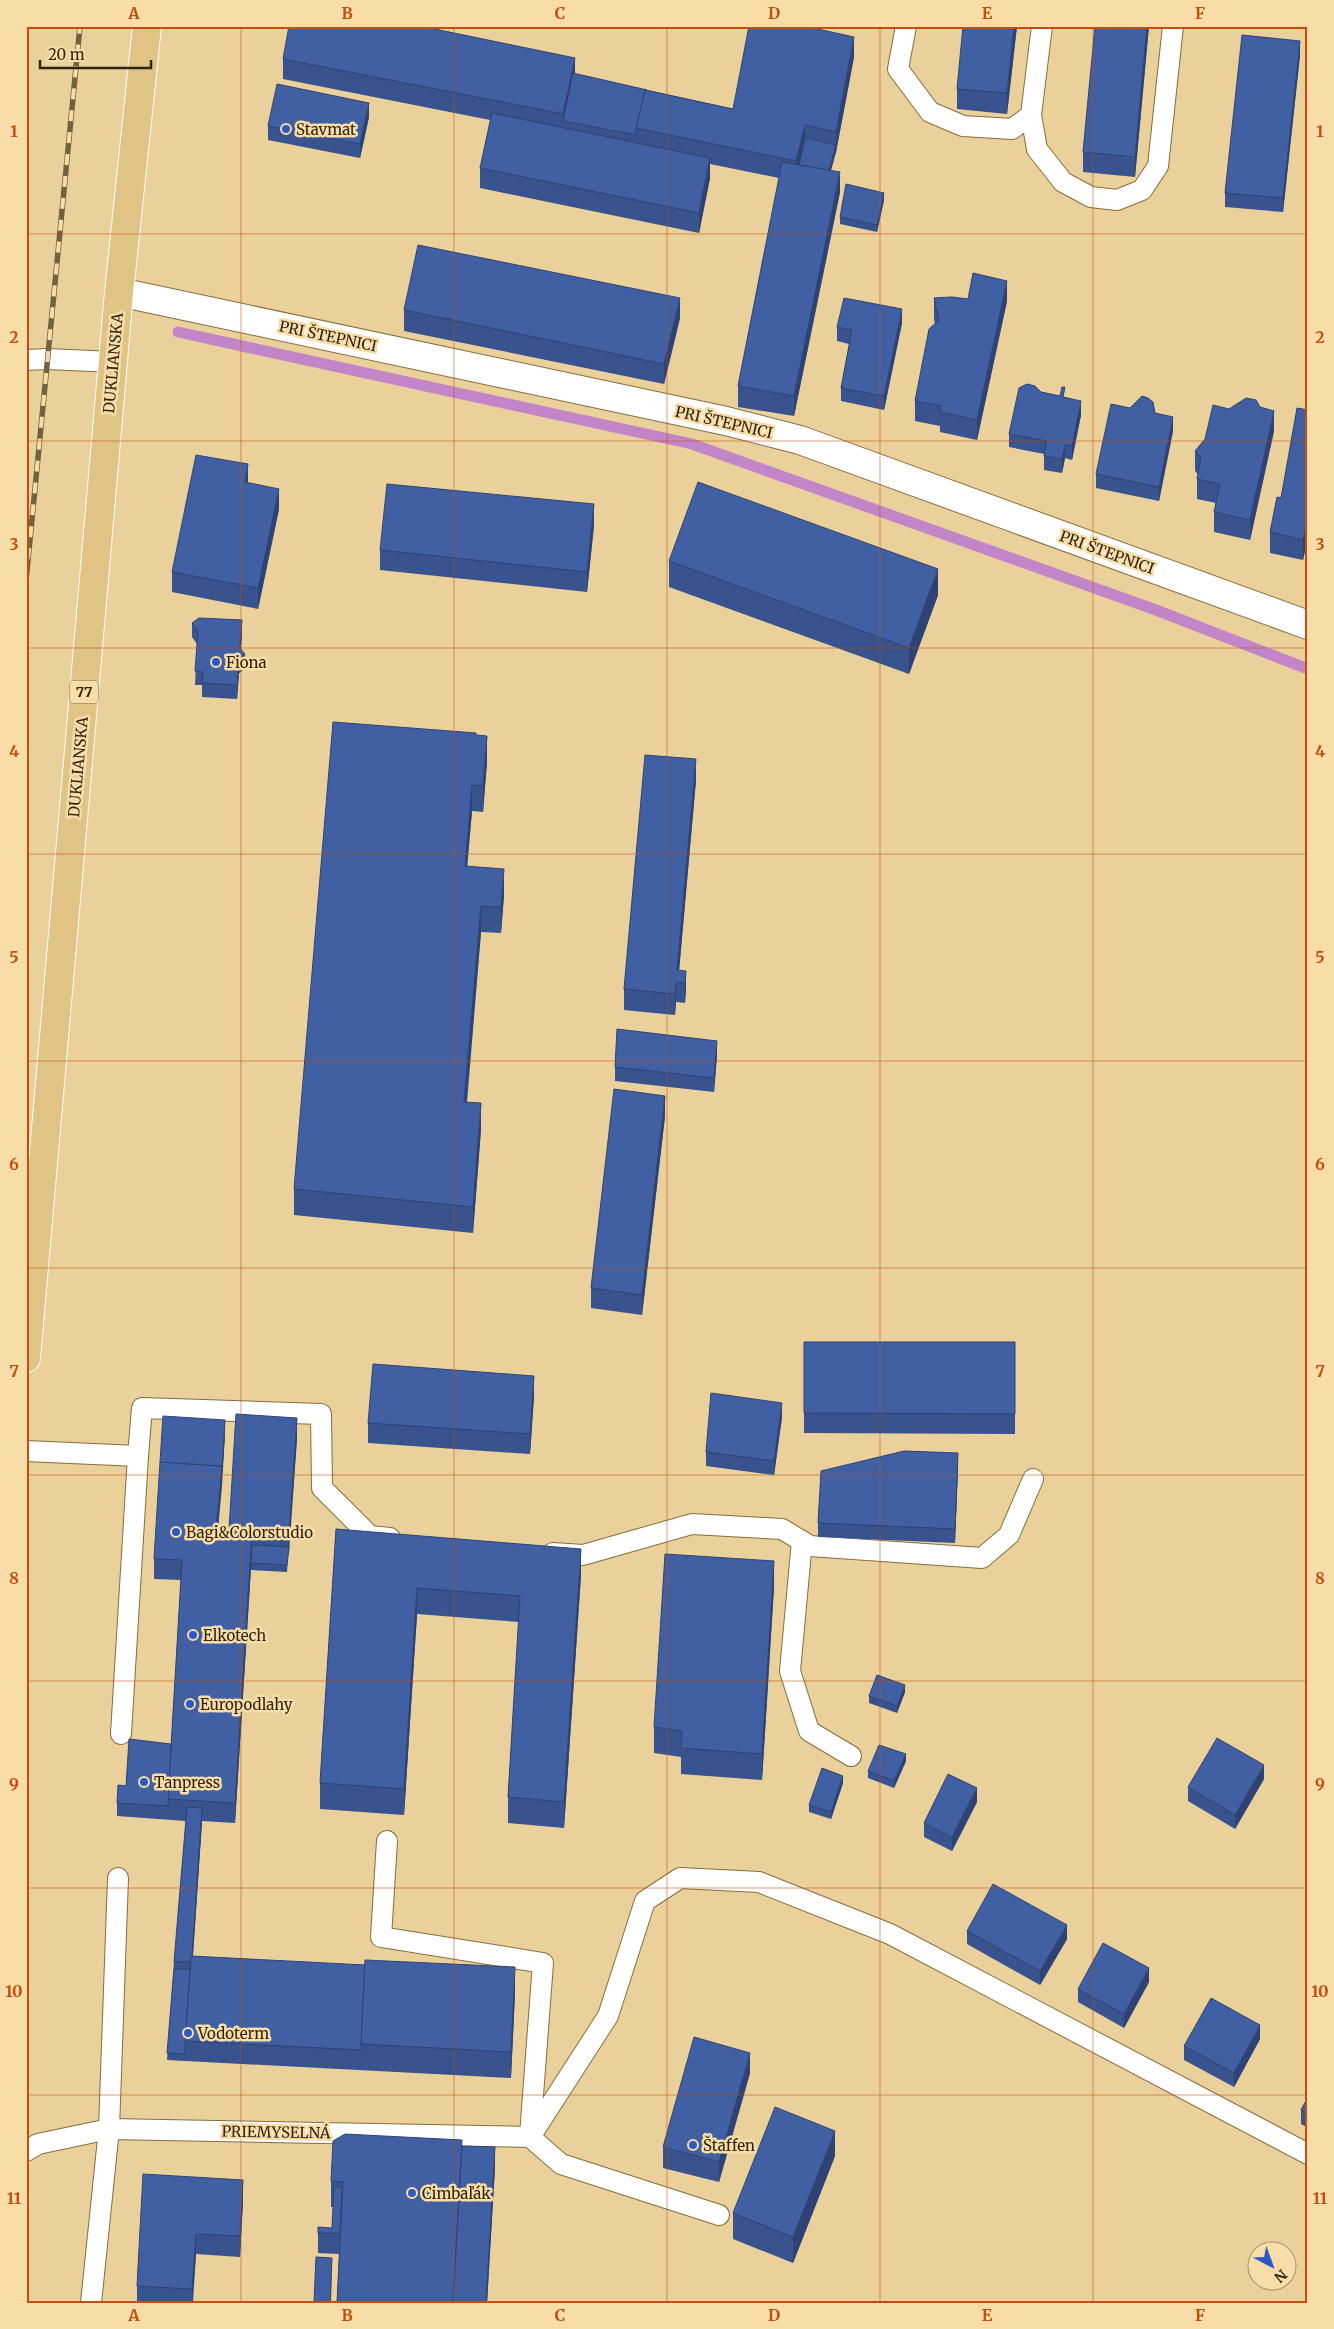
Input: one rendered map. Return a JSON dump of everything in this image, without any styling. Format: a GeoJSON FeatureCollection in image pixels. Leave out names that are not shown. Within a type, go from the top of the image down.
{"type":"FeatureCollection","features":[{"type":"Feature","properties":{"kind":"main road","name":"DUKLIANSKA"},"geometry":{"type":"LineString","coordinates":[[26,1358],[119,292],[147,26]]}},
{"type":"Feature","properties":{"kind":"street","name":"PRI ŠTEPNICI"},"geometry":{"type":"LineString","coordinates":[[119,292],[716,419],[800,440],[1308,625]]}},
{"type":"Feature","properties":{"kind":"lane"},"geometry":{"type":"LineString","coordinates":[[906,26],[898,69],[930,112],[963,126],[1012,129],[1031,115]]}},
{"type":"Feature","properties":{"kind":"lane"},"geometry":{"type":"LineString","coordinates":[[1042,26],[1031,115],[1037,150],[1063,182],[1091,197],[1117,200],[1142,190],[1158,166],[1173,26]]}},
{"type":"Feature","properties":{"kind":"lane"},"geometry":{"type":"LineString","coordinates":[[26,360],[113,362]]}},
{"type":"Feature","properties":{"kind":"lane"},"geometry":{"type":"LineString","coordinates":[[121,1734],[142,1408],[322,1414],[322,1488],[370,1536],[409,1540]]}},
{"type":"Feature","properties":{"kind":"lane"},"geometry":{"type":"LineString","coordinates":[[26,1451],[138,1456]]}},
{"type":"Feature","properties":{"kind":"lane"},"geometry":{"type":"LineString","coordinates":[[535,1551],[584,1555],[692,1524],[782,1529],[810,1546],[982,1558],[1009,1534],[1034,1479]]}},
{"type":"Feature","properties":{"kind":"lane"},"geometry":{"type":"LineString","coordinates":[[802,1541],[790,1671],[810,1731],[851,1756]]}},
{"type":"Feature","properties":{"kind":"lane"},"geometry":{"type":"LineString","coordinates":[[387,1841],[381,1937],[543,1964],[530,2137]]}},
{"type":"Feature","properties":{"kind":"lane"},"geometry":{"type":"LineString","coordinates":[[91,2303],[109,2128],[118,1878]]}},
{"type":"Feature","properties":{"kind":"lane"},"geometry":{"type":"LineString","coordinates":[[530,2137],[608,2016],[644,1901],[680,1878],[759,1882],[890,1934],[1308,2154]]}},
{"type":"Feature","properties":{"kind":"lane","name":"PRIEMYSELNÁ"},"geometry":{"type":"LineString","coordinates":[[26,2151],[38,2144],[109,2128],[530,2137]]}},
{"type":"Feature","properties":{"kind":"lane"},"geometry":{"type":"LineString","coordinates":[[530,2137],[561,2164],[719,2214]]}},
{"type":"Feature","properties":{"kind":"building"},"geometry":{"type":"Polygon","coordinates":[[[289,26],[420,26],[575,58],[563,114],[283,59],[289,26]]]}},
{"type":"Feature","properties":{"kind":"building"},"geometry":{"type":"Polygon","coordinates":[[[749,26],[804,26],[854,37],[836,132],[805,125],[796,161],[636,128],[645,90],[733,109],[749,26]]]}},
{"type":"Feature","properties":{"kind":"building"},"geometry":{"type":"Polygon","coordinates":[[[963,26],[1014,26],[1007,93],[957,89],[963,26]]]}},
{"type":"Feature","properties":{"kind":"building"},"geometry":{"type":"Polygon","coordinates":[[[1095,26],[1147,26],[1135,157],[1083,152],[1095,26]]]}},
{"type":"Feature","properties":{"kind":"building"},"geometry":{"type":"Polygon","coordinates":[[[1242,35],[1300,41],[1283,198],[1225,193],[1242,35]]]}},
{"type":"Feature","properties":{"kind":"building"},"geometry":{"type":"Polygon","coordinates":[[[573,73],[647,90],[645,90],[636,135],[563,121],[573,73]]]}},
{"type":"Feature","properties":{"kind":"building"},"geometry":{"type":"Polygon","coordinates":[[[277,84],[369,103],[360,144],[268,126],[277,84]]]}},
{"type":"Feature","properties":{"kind":"building"},"geometry":{"type":"Polygon","coordinates":[[[492,113],[710,158],[699,213],[480,168],[492,113]]]}},
{"type":"Feature","properties":{"kind":"building"},"geometry":{"type":"Polygon","coordinates":[[[805,138],[836,145],[829,170],[799,165],[805,138]]]}},
{"type":"Feature","properties":{"kind":"building"},"geometry":{"type":"Polygon","coordinates":[[[782,162],[840,172],[794,396],[738,386],[782,162]]]}},
{"type":"Feature","properties":{"kind":"building"},"geometry":{"type":"Polygon","coordinates":[[[846,184],[884,193],[877,225],[840,217],[846,184]]]}},
{"type":"Feature","properties":{"kind":"building"},"geometry":{"type":"Polygon","coordinates":[[[418,245],[680,298],[664,364],[404,310],[418,245]]]}},
{"type":"Feature","properties":{"kind":"building"},"geometry":{"type":"Polygon","coordinates":[[[973,273],[1007,281],[977,420],[940,412],[941,406],[915,401],[929,329],[939,320],[934,298],[952,297],[968,299],[973,273]]]}},
{"type":"Feature","properties":{"kind":"building"},"geometry":{"type":"Polygon","coordinates":[[[844,298],[902,309],[884,396],[841,388],[852,330],[837,327],[844,298]]]}},
{"type":"Feature","properties":{"kind":"building"},"geometry":{"type":"Polygon","coordinates":[[[1027,384],[1035,386],[1041,392],[1060,396],[1062,387],[1065,387],[1063,397],[1081,401],[1072,446],[1065,445],[1062,459],[1044,456],[1047,441],[1009,434],[1019,388],[1027,384]]]}},
{"type":"Feature","properties":{"kind":"building"},"geometry":{"type":"Polygon","coordinates":[[[1142,396],[1153,402],[1155,413],[1173,417],[1159,487],[1096,474],[1111,404],[1130,408],[1142,396]]]}},
{"type":"Feature","properties":{"kind":"building"},"geometry":{"type":"Polygon","coordinates":[[[1246,398],[1256,400],[1260,407],[1274,411],[1250,520],[1214,512],[1220,484],[1197,479],[1201,457],[1195,451],[1205,439],[1213,405],[1229,409],[1246,398]]]}},
{"type":"Feature","properties":{"kind":"building"},"geometry":{"type":"Polygon","coordinates":[[[1297,408],[1308,410],[1308,526],[1306,526],[1303,540],[1270,532],[1277,497],[1281,498],[1297,408]]]}},
{"type":"Feature","properties":{"kind":"building"},"geometry":{"type":"Polygon","coordinates":[[[196,455],[248,464],[245,482],[279,489],[258,588],[172,572],[196,455]]]}},
{"type":"Feature","properties":{"kind":"building"},"geometry":{"type":"Polygon","coordinates":[[[698,482],[938,569],[909,648],[669,561],[698,482]]]}},
{"type":"Feature","properties":{"kind":"building"},"geometry":{"type":"Polygon","coordinates":[[[387,484],[594,504],[587,572],[380,550],[387,484]]]}},
{"type":"Feature","properties":{"kind":"building"},"geometry":{"type":"Polygon","coordinates":[[[199,618],[242,620],[240,648],[245,654],[239,659],[237,685],[202,683],[203,672],[195,671],[198,631],[192,623],[199,618]]]}},
{"type":"Feature","properties":{"kind":"building"},"geometry":{"type":"Polygon","coordinates":[[[333,722],[476,733],[476,735],[487,736],[483,786],[472,785],[465,866],[504,869],[501,907],[481,906],[464,1102],[481,1103],[473,1207],[294,1189],[333,722]]]}},
{"type":"Feature","properties":{"kind":"building"},"geometry":{"type":"Polygon","coordinates":[[[645,755],[696,759],[677,970],[686,971],[685,983],[676,982],[675,994],[624,989],[645,755]]]}},
{"type":"Feature","properties":{"kind":"building"},"geometry":{"type":"Polygon","coordinates":[[[617,1029],[717,1041],[714,1078],[615,1067],[617,1029]]]}},
{"type":"Feature","properties":{"kind":"building"},"geometry":{"type":"Polygon","coordinates":[[[614,1089],[665,1096],[642,1295],[591,1288],[614,1089]]]}},
{"type":"Feature","properties":{"kind":"building"},"geometry":{"type":"Polygon","coordinates":[[[804,1342],[1015,1342],[1015,1414],[804,1413],[804,1342]]]}},
{"type":"Feature","properties":{"kind":"building"},"geometry":{"type":"Polygon","coordinates":[[[373,1364],[534,1376],[530,1434],[368,1423],[373,1364]]]}},
{"type":"Feature","properties":{"kind":"building"},"geometry":{"type":"Polygon","coordinates":[[[711,1393],[782,1403],[774,1461],[706,1452],[711,1393]]]}},
{"type":"Feature","properties":{"kind":"building"},"geometry":{"type":"Polygon","coordinates":[[[236,1414],[297,1418],[289,1534],[252,1532],[235,1803],[168,1799],[182,1560],[154,1559],[160,1462],[222,1466],[216,1529],[229,1530],[236,1414]]]}},
{"type":"Feature","properties":{"kind":"building"},"geometry":{"type":"Polygon","coordinates":[[[163,1416],[225,1420],[222,1472],[222,1466],[160,1462],[163,1416]]]}},
{"type":"Feature","properties":{"kind":"building"},"geometry":{"type":"Polygon","coordinates":[[[904,1451],[958,1453],[955,1529],[818,1523],[821,1471],[904,1451]]]}},
{"type":"Feature","properties":{"kind":"building"},"geometry":{"type":"Polygon","coordinates":[[[336,1529],[581,1549],[564,1802],[508,1797],[520,1596],[417,1588],[404,1789],[320,1783],[336,1529]]]}},
{"type":"Feature","properties":{"kind":"building"},"geometry":{"type":"Polygon","coordinates":[[[252,1545],[289,1547],[287,1565],[251,1563],[252,1545]]]}},
{"type":"Feature","properties":{"kind":"building"},"geometry":{"type":"Polygon","coordinates":[[[665,1554],[774,1561],[762,1754],[681,1748],[682,1731],[654,1727],[665,1554]]]}},
{"type":"Feature","properties":{"kind":"building"},"geometry":{"type":"Polygon","coordinates":[[[877,1675],[905,1685],[897,1706],[869,1696],[877,1675]]]}},
{"type":"Feature","properties":{"kind":"building"},"geometry":{"type":"Polygon","coordinates":[[[1217,1738],[1264,1765],[1235,1815],[1188,1787],[1217,1738]]]}},
{"type":"Feature","properties":{"kind":"building"},"geometry":{"type":"Polygon","coordinates":[[[129,1739],[171,1744],[168,1806],[117,1803],[118,1785],[126,1786],[129,1739]]]}},
{"type":"Feature","properties":{"kind":"building"},"geometry":{"type":"Polygon","coordinates":[[[879,1745],[906,1754],[894,1781],[868,1771],[879,1745]]]}},
{"type":"Feature","properties":{"kind":"building"},"geometry":{"type":"Polygon","coordinates":[[[822,1768],[843,1776],[831,1812],[809,1805],[822,1768]]]}},
{"type":"Feature","properties":{"kind":"building"},"geometry":{"type":"Polygon","coordinates":[[[948,1774],[977,1788],[952,1837],[924,1823],[948,1774]]]}},
{"type":"Feature","properties":{"kind":"building"},"geometry":{"type":"Polygon","coordinates":[[[187,1807],[202,1808],[192,1956],[191,1962],[174,1962],[187,1807]]]}},
{"type":"Feature","properties":{"kind":"building"},"geometry":{"type":"Polygon","coordinates":[[[993,1884],[1067,1925],[1040,1971],[967,1931],[993,1884]]]}},
{"type":"Feature","properties":{"kind":"building"},"geometry":{"type":"Polygon","coordinates":[[[1103,1943],[1149,1968],[1124,2014],[1078,1989],[1103,1943]]]}},
{"type":"Feature","properties":{"kind":"building"},"geometry":{"type":"Polygon","coordinates":[[[191,1956],[365,1965],[361,2050],[185,2041],[191,1956]]]}},
{"type":"Feature","properties":{"kind":"building"},"geometry":{"type":"Polygon","coordinates":[[[365,1960],[515,1967],[511,2052],[361,2044],[365,1960]]]}},
{"type":"Feature","properties":{"kind":"building"},"geometry":{"type":"Polygon","coordinates":[[[174,1969],[190,1969],[185,2054],[167,2053],[174,1969]]]}},
{"type":"Feature","properties":{"kind":"building"},"geometry":{"type":"Polygon","coordinates":[[[1211,1998],[1260,2025],[1234,2073],[1184,2046],[1211,1998]]]}},
{"type":"Feature","properties":{"kind":"building"},"geometry":{"type":"Polygon","coordinates":[[[694,2037],[750,2053],[719,2162],[663,2147],[694,2037]]]}},
{"type":"Feature","properties":{"kind":"building"},"geometry":{"type":"Polygon","coordinates":[[[1308,2097],[1308,2114],[1301,2110],[1308,2097]]]}},
{"type":"Feature","properties":{"kind":"building"},"geometry":{"type":"Polygon","coordinates":[[[775,2107],[835,2131],[793,2237],[733,2213],[775,2107]]]}},
{"type":"Feature","properties":{"kind":"building"},"geometry":{"type":"Polygon","coordinates":[[[345,2134],[462,2140],[453,2303],[337,2303],[343,2182],[331,2181],[333,2141],[345,2134]]]}},
{"type":"Feature","properties":{"kind":"building"},"geometry":{"type":"Polygon","coordinates":[[[462,2146],[495,2147],[486,2303],[453,2303],[462,2146]]]}},
{"type":"Feature","properties":{"kind":"building"},"geometry":{"type":"Polygon","coordinates":[[[143,2174],[243,2180],[240,2236],[196,2234],[192,2289],[137,2286],[143,2174]]]}},
{"type":"Feature","properties":{"kind":"building"},"geometry":{"type":"Polygon","coordinates":[[[334,2187],[342,2188],[340,2233],[318,2233],[318,2227],[332,2228],[334,2187]]]}},
{"type":"Feature","properties":{"kind":"building"},"geometry":{"type":"Polygon","coordinates":[[[316,2257],[332,2258],[330,2303],[314,2303],[316,2257]]]}},
{"type":"Feature","properties":{"kind":"waterway"},"geometry":{"type":"LineString","coordinates":[[178,332],[692,444],[1156,610],[1308,669]]}},
{"type":"Feature","properties":{"kind":"railway"},"geometry":{"type":"LineString","coordinates":[[26,581],[80,26]]}},
{"type":"Feature","properties":{"kind":"place","name":"Stavmat"},"geometry":{"type":"Point","coordinates":[286,129]}},
{"type":"Feature","properties":{"kind":"place","name":"Fiona"},"geometry":{"type":"Point","coordinates":[216,662]}},
{"type":"Feature","properties":{"kind":"place","name":"Bagi&Colorstudio"},"geometry":{"type":"Point","coordinates":[176,1532]}},
{"type":"Feature","properties":{"kind":"place","name":"Elkotech"},"geometry":{"type":"Point","coordinates":[193,1635]}},
{"type":"Feature","properties":{"kind":"place","name":"Europodlahy"},"geometry":{"type":"Point","coordinates":[190,1704]}},
{"type":"Feature","properties":{"kind":"place","name":"Tanpress"},"geometry":{"type":"Point","coordinates":[144,1782]}},
{"type":"Feature","properties":{"kind":"place","name":"Vodoterm"},"geometry":{"type":"Point","coordinates":[188,2033]}},
{"type":"Feature","properties":{"kind":"place","name":"Štaffen"},"geometry":{"type":"Point","coordinates":[693,2145]}},
{"type":"Feature","properties":{"kind":"place","name":"Cimbaľák"},"geometry":{"type":"Point","coordinates":[412,2193]}}]}
